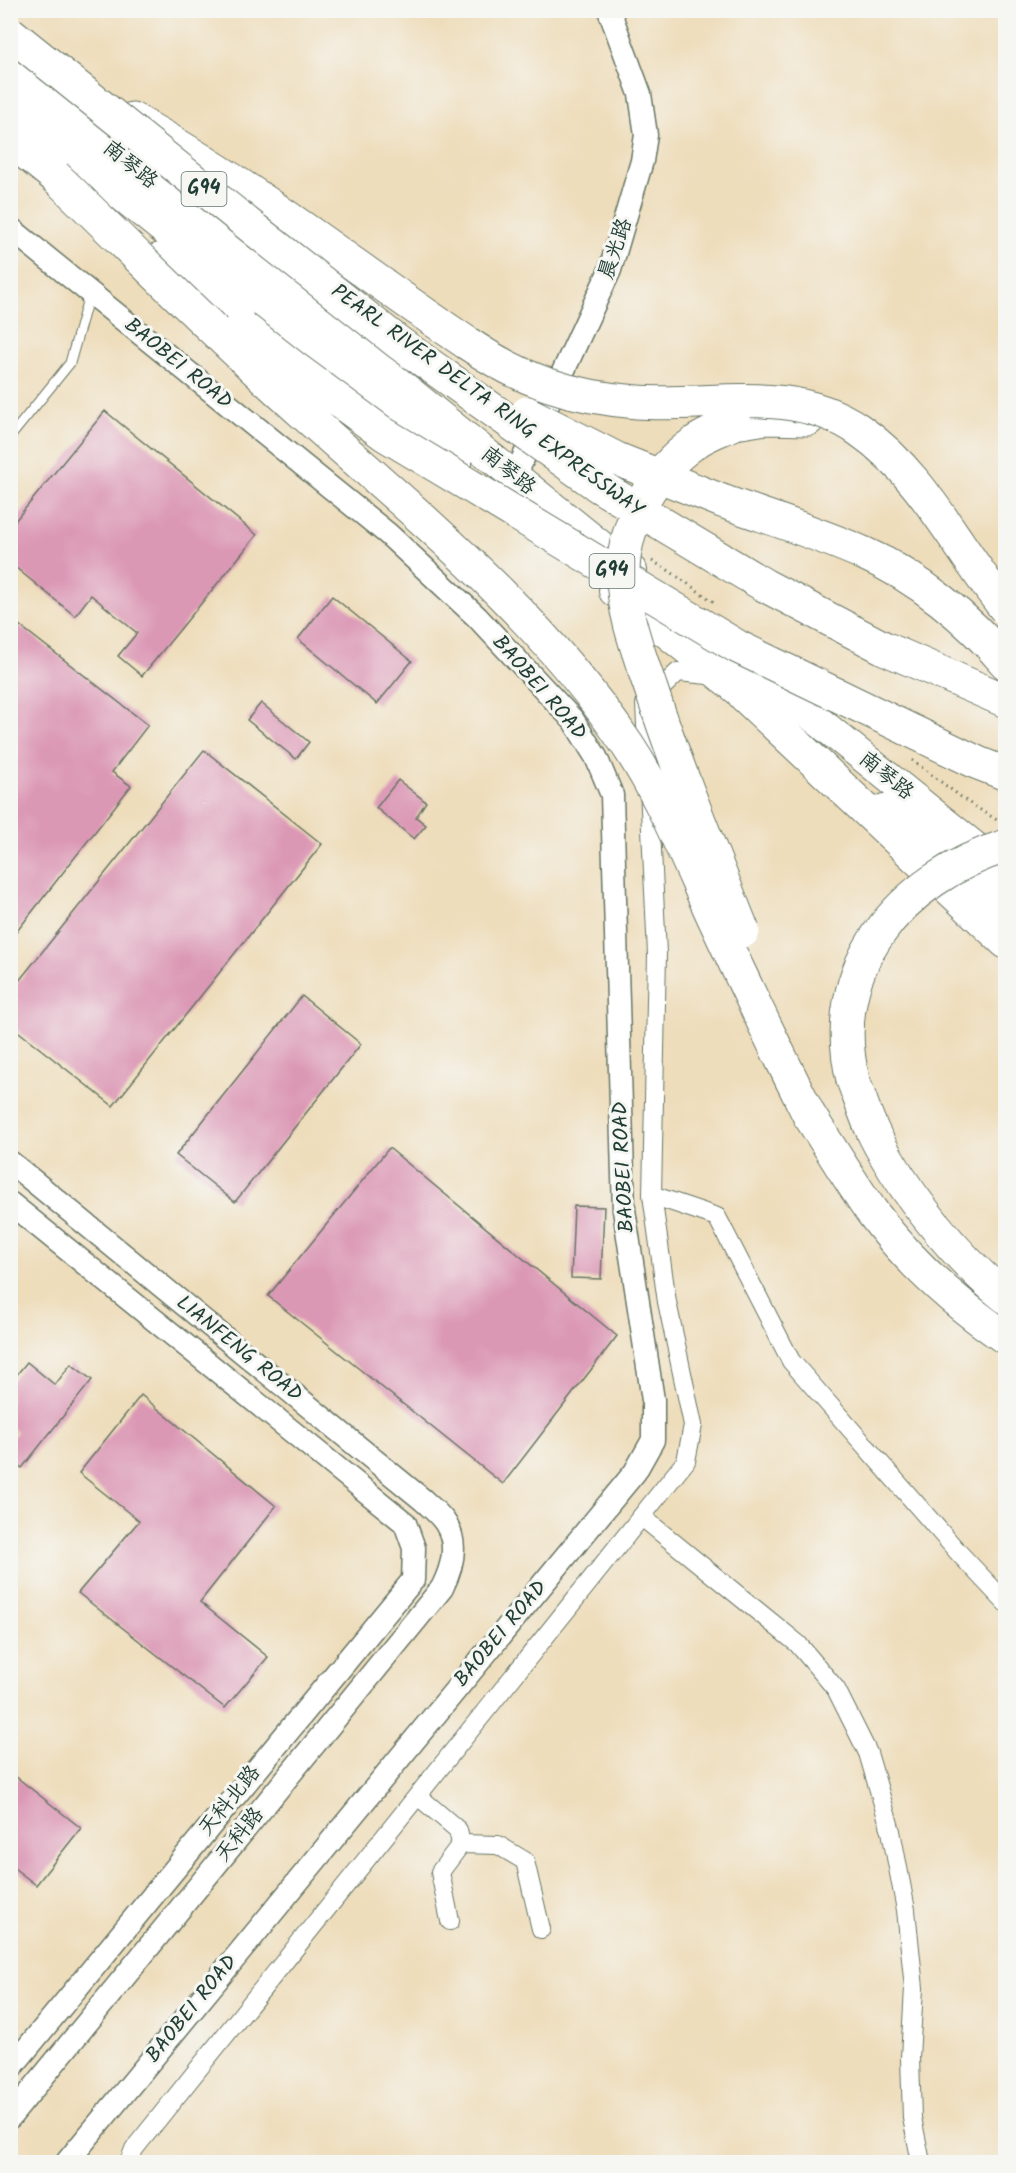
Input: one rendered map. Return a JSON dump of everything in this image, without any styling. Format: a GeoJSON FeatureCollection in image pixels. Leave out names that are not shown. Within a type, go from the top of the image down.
{"type":"FeatureCollection","features":[{"type":"Feature","properties":{"kind":"highway","name":"PEARL RIVER DELTA RING EXPRESSWAY"},"geometry":{"type":"LineString","coordinates":[[10,33],[399,343],[599,486],[764,585],[884,648],[1005,701]]}},
{"type":"Feature","properties":{"kind":"highway"},"geometry":{"type":"LineString","coordinates":[[10,53],[206,162],[489,358],[529,379],[579,393],[638,402],[767,400],[814,409],[831,415],[856,429],[888,453],[917,484],[1005,609]]}},
{"type":"Feature","properties":{"kind":"highway","name":"G94"},"geometry":{"type":"LineString","coordinates":[[10,140],[293,368],[384,434],[738,646],[1005,774]]}},
{"type":"Feature","properties":{"kind":"highway"},"geometry":{"type":"LineString","coordinates":[[55,176],[288,400],[469,560],[526,619],[578,678],[629,748],[659,801],[683,847],[748,993],[842,1167],[873,1213],[907,1253],[944,1291],[1005,1338]]}},
{"type":"Feature","properties":{"kind":"highway"},"geometry":{"type":"LineString","coordinates":[[399,343],[551,426],[617,459],[669,481],[865,554],[892,568],[946,605],[988,643],[1005,663]]}},
{"type":"Feature","properties":{"kind":"highway"},"geometry":{"type":"LineString","coordinates":[[814,1112],[661,720],[629,619],[623,571],[629,535],[637,512],[650,490],[674,461],[701,438],[735,423],[766,418],[810,419],[856,429]]}},
{"type":"Feature","properties":{"kind":"highway"},"geometry":{"type":"LineString","coordinates":[[731,686],[1005,942]]}},
{"type":"Feature","properties":{"kind":"highway"},"geometry":{"type":"LineString","coordinates":[[1005,846],[960,864],[926,884],[894,912],[863,959],[849,1007],[846,1041],[853,1080],[874,1134],[906,1186],[953,1247],[1005,1297]]}},
{"type":"Feature","properties":{"kind":"main road","name":"南琴路"},"geometry":{"type":"LineString","coordinates":[[10,69],[1005,872]]}},
{"type":"Feature","properties":{"kind":"main road","name":"南琴路"},"geometry":{"type":"LineString","coordinates":[[10,106],[1005,907]]}},
{"type":"Feature","properties":{"kind":"street","name":"晨光路"},"geometry":{"type":"LineString","coordinates":[[515,476],[610,270],[642,161],[646,135],[640,94],[609,10]]}},
{"type":"Feature","properties":{"kind":"street","name":"BAOBEI ROAD"},"geometry":{"type":"LineString","coordinates":[[10,228],[388,534],[477,617],[565,711],[596,757],[612,795],[624,1210],[653,1400],[653,1440],[635,1472],[67,2163]]}},
{"type":"Feature","properties":{"kind":"street"},"geometry":{"type":"LineString","coordinates":[[129,2163],[134,2149],[686,1461],[693,1425],[667,1302],[652,1195],[657,954],[639,611]]}},
{"type":"Feature","properties":{"kind":"street"},"geometry":{"type":"LineString","coordinates":[[645,704],[678,672],[731,686]]}},
{"type":"Feature","properties":{"kind":"street","name":"LIANFENG ROAD"},"geometry":{"type":"LineString","coordinates":[[10,1162],[423,1500],[446,1524],[454,1547]]}},
{"type":"Feature","properties":{"kind":"street"},"geometry":{"type":"LineString","coordinates":[[652,1195],[717,1217],[791,1361],[1005,1604]]}},
{"type":"Feature","properties":{"kind":"street","name":"LIANFENG ROAD"},"geometry":{"type":"LineString","coordinates":[[10,1203],[405,1523]]}},
{"type":"Feature","properties":{"kind":"street"},"geometry":{"type":"LineString","coordinates":[[642,1517],[798,1644],[836,1689],[868,1753],[891,1831],[906,1910],[914,1988],[910,2058],[912,2118],[921,2163]]}},
{"type":"Feature","properties":{"kind":"street","name":"天科北路"},"geometry":{"type":"LineString","coordinates":[[10,2068],[413,1580],[414,1548],[405,1523]]}},
{"type":"Feature","properties":{"kind":"street","name":"天科路"},"geometry":{"type":"LineString","coordinates":[[10,2117],[442,1588],[450,1571],[454,1547]]}},
{"type":"Feature","properties":{"kind":"street"},"geometry":{"type":"LineString","coordinates":[[418,1796],[458,1830],[461,1844],[440,1872],[450,1921]]}},
{"type":"Feature","properties":{"kind":"street"},"geometry":{"type":"LineString","coordinates":[[461,1844],[498,1845],[525,1861],[541,1929]]}},
{"type":"Feature","properties":{"kind":"lane"},"geometry":{"type":"LineString","coordinates":[[10,437],[70,363],[90,292]]}},
{"type":"Feature","properties":{"kind":"building"},"geometry":{"type":"Polygon","coordinates":[[[105,411],[257,535],[142,676],[118,656],[137,633],[91,595],[75,616],[10,563],[10,527],[105,411]]]}},
{"type":"Feature","properties":{"kind":"building"},"geometry":{"type":"Polygon","coordinates":[[[332,596],[412,661],[377,704],[298,639],[332,596]]]}},
{"type":"Feature","properties":{"kind":"building"},"geometry":{"type":"Polygon","coordinates":[[[10,618],[148,725],[112,772],[131,786],[10,940],[10,618]]]}},
{"type":"Feature","properties":{"kind":"building"},"geometry":{"type":"Polygon","coordinates":[[[261,703],[309,742],[296,759],[247,720],[261,703]]]}},
{"type":"Feature","properties":{"kind":"building"},"geometry":{"type":"Polygon","coordinates":[[[204,750],[322,844],[113,1106],[10,1025],[10,992],[204,750]]]}},
{"type":"Feature","properties":{"kind":"building"},"geometry":{"type":"Polygon","coordinates":[[[398,780],[426,802],[416,817],[426,825],[414,839],[376,808],[398,780]]]}},
{"type":"Feature","properties":{"kind":"building"},"geometry":{"type":"Polygon","coordinates":[[[302,996],[361,1044],[235,1202],[176,1155],[302,996]]]}},
{"type":"Feature","properties":{"kind":"building"},"geometry":{"type":"Polygon","coordinates":[[[389,1148],[617,1336],[503,1484],[268,1296],[389,1148]]]}},
{"type":"Feature","properties":{"kind":"building"},"geometry":{"type":"Polygon","coordinates":[[[574,1206],[604,1207],[601,1279],[571,1278],[574,1206]]]}},
{"type":"Feature","properties":{"kind":"building"},"geometry":{"type":"Polygon","coordinates":[[[27,1362],[55,1385],[71,1364],[92,1380],[22,1468],[10,1459],[10,1440],[17,1432],[10,1426],[10,1383],[27,1362]]]}},
{"type":"Feature","properties":{"kind":"building"},"geometry":{"type":"Polygon","coordinates":[[[141,1395],[276,1506],[200,1602],[268,1657],[225,1708],[78,1593],[139,1521],[79,1473],[141,1395]]]}},
{"type":"Feature","properties":{"kind":"building"},"geometry":{"type":"Polygon","coordinates":[[[10,1772],[81,1828],[36,1885],[10,1865],[10,1772]]]}}]}
